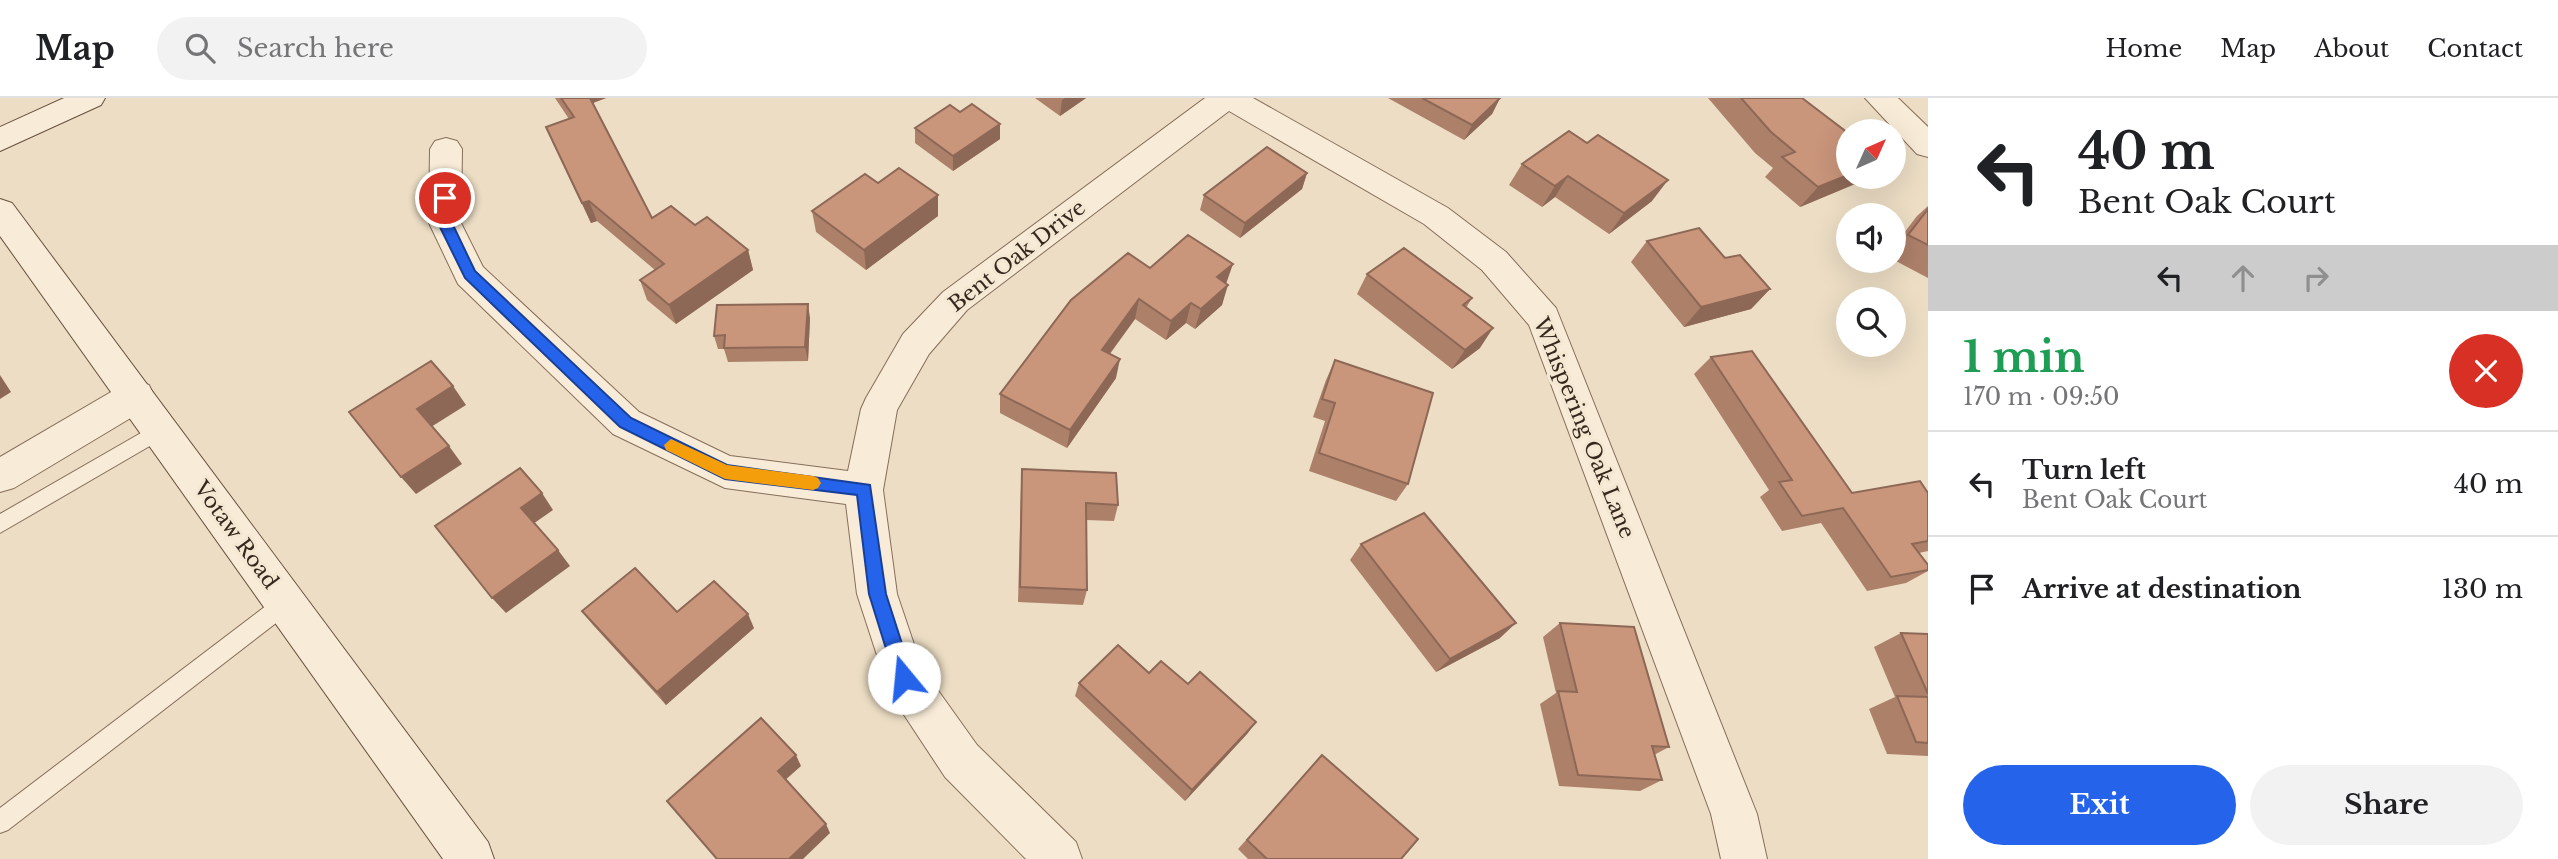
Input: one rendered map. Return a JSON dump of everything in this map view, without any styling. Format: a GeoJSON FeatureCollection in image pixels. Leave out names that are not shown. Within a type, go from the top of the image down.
{"type":"FeatureCollection","features":[{"type":"Feature","properties":{"kind":"street"},"geometry":{"type":"LineString","coordinates":[[0,140],[90,98]]}},
{"type":"Feature","properties":{"kind":"street","name":"Bent Oak Drive"},"geometry":{"type":"LineString","coordinates":[[1059,859],[961,761],[904,678],[877,594],[864,489],[879,409],[916,344],[955,301],[1228,98]]}},
{"type":"Feature","properties":{"kind":"street","name":"Whispering Oak Lane"},"geometry":{"type":"LineString","coordinates":[[1228,98],[1436,216],[1494,261],[1544,318],[1734,814],[1744,859]]}},
{"type":"Feature","properties":{"kind":"street"},"geometry":{"type":"LineString","coordinates":[[1880,98],[1928,146]]}},
{"type":"Feature","properties":{"kind":"street"},"geometry":{"type":"LineString","coordinates":[[446,149],[445,223],[470,275],[626,423],[725,472],[864,489]]}},
{"type":"Feature","properties":{"kind":"street","name":"Votaw Road"},"geometry":{"type":"LineString","coordinates":[[0,211],[471,859]]}},
{"type":"Feature","properties":{"kind":"street"},"geometry":{"type":"LineString","coordinates":[[0,476],[136,396]]}},
{"type":"Feature","properties":{"kind":"lane"},"geometry":{"type":"LineString","coordinates":[[0,524],[160,430]]}},
{"type":"Feature","properties":{"kind":"lane"},"geometry":{"type":"LineString","coordinates":[[0,822],[286,603]]}},
{"type":"Feature","properties":{"kind":"building"},"geometry":{"type":"Polygon","coordinates":[[[561,98],[590,98],[652,218],[671,206],[695,225],[707,217],[748,250],[669,305],[640,280],[664,264],[589,201],[582,203],[546,127],[574,117],[561,98]]]}},
{"type":"Feature","properties":{"kind":"building"},"geometry":{"type":"Polygon","coordinates":[[[1422,98],[1500,98],[1472,125],[1422,98]]]}},
{"type":"Feature","properties":{"kind":"building"},"geometry":{"type":"Polygon","coordinates":[[[1741,98],[1802,98],[1836,124],[1836,180],[1818,187],[1782,157],[1795,152],[1771,132],[1741,98]]]}},
{"type":"Feature","properties":{"kind":"building"},"geometry":{"type":"Polygon","coordinates":[[[972,104],[1000,124],[953,156],[915,128],[950,105],[960,112],[972,104]]]}},
{"type":"Feature","properties":{"kind":"building"},"geometry":{"type":"Polygon","coordinates":[[[1569,131],[1587,143],[1598,135],[1668,180],[1624,213],[1568,176],[1555,186],[1522,164],[1569,131]]]}},
{"type":"Feature","properties":{"kind":"building"},"geometry":{"type":"Polygon","coordinates":[[[1267,147],[1307,173],[1245,223],[1204,195],[1267,147]]]}},
{"type":"Feature","properties":{"kind":"building"},"geometry":{"type":"Polygon","coordinates":[[[899,168],[938,195],[864,250],[812,211],[865,174],[878,183],[899,168]]]}},
{"type":"Feature","properties":{"kind":"building"},"geometry":{"type":"Polygon","coordinates":[[[1928,209],[1928,245],[1908,235],[1928,209]]]}},
{"type":"Feature","properties":{"kind":"building"},"geometry":{"type":"Polygon","coordinates":[[[1699,228],[1725,258],[1740,255],[1770,289],[1701,307],[1647,241],[1699,228]]]}},
{"type":"Feature","properties":{"kind":"building"},"geometry":{"type":"Polygon","coordinates":[[[1188,235],[1233,264],[1217,277],[1228,285],[1201,309],[1191,303],[1171,321],[1139,299],[1102,350],[1120,359],[1070,430],[1000,394],[1071,300],[1128,253],[1150,268],[1188,235]]]}},
{"type":"Feature","properties":{"kind":"building"},"geometry":{"type":"Polygon","coordinates":[[[1404,248],[1472,298],[1463,305],[1493,328],[1465,350],[1367,274],[1404,248]]]}},
{"type":"Feature","properties":{"kind":"building"},"geometry":{"type":"Polygon","coordinates":[[[808,304],[805,347],[724,348],[725,335],[714,336],[717,305],[808,304]]]}},
{"type":"Feature","properties":{"kind":"building"},"geometry":{"type":"Polygon","coordinates":[[[1752,351],[1852,493],[1920,481],[1928,493],[1928,541],[1912,544],[1928,565],[1928,570],[1891,577],[1843,508],[1802,516],[1779,482],[1792,480],[1711,357],[1752,351]]]}},
{"type":"Feature","properties":{"kind":"building"},"geometry":{"type":"Polygon","coordinates":[[[1335,360],[1433,393],[1408,484],[1319,453],[1335,403],[1322,399],[1335,360]]]}},
{"type":"Feature","properties":{"kind":"building"},"geometry":{"type":"Polygon","coordinates":[[[431,361],[453,386],[417,409],[449,446],[401,477],[349,412],[431,361]]]}},
{"type":"Feature","properties":{"kind":"building"},"geometry":{"type":"Polygon","coordinates":[[[520,468],[542,493],[521,508],[558,550],[492,598],[435,526],[520,468]]]}},
{"type":"Feature","properties":{"kind":"building"},"geometry":{"type":"Polygon","coordinates":[[[1022,469],[1116,473],[1118,505],[1086,503],[1087,590],[1020,587],[1022,469]]]}},
{"type":"Feature","properties":{"kind":"building"},"geometry":{"type":"Polygon","coordinates":[[[1424,513],[1516,623],[1450,659],[1361,544],[1424,513]]]}},
{"type":"Feature","properties":{"kind":"building"},"geometry":{"type":"Polygon","coordinates":[[[635,568],[677,612],[714,581],[748,614],[657,692],[582,611],[635,568]]]}},
{"type":"Feature","properties":{"kind":"building"},"geometry":{"type":"Polygon","coordinates":[[[1560,623],[1634,627],[1669,747],[1652,746],[1662,780],[1578,775],[1558,691],[1577,692],[1560,623]]]}},
{"type":"Feature","properties":{"kind":"building"},"geometry":{"type":"Polygon","coordinates":[[[1901,633],[1928,634],[1928,694],[1901,633]]]}},
{"type":"Feature","properties":{"kind":"building"},"geometry":{"type":"Polygon","coordinates":[[[1118,645],[1149,673],[1161,661],[1188,684],[1200,672],[1256,722],[1192,790],[1079,683],[1118,645]]]}},
{"type":"Feature","properties":{"kind":"building"},"geometry":{"type":"Polygon","coordinates":[[[1897,696],[1928,697],[1928,743],[1916,742],[1897,696]]]}},
{"type":"Feature","properties":{"kind":"building"},"geometry":{"type":"Polygon","coordinates":[[[761,718],[796,755],[778,771],[826,824],[789,859],[717,859],[667,801],[761,718]]]}},
{"type":"Feature","properties":{"kind":"building"},"geometry":{"type":"Polygon","coordinates":[[[1322,755],[1418,839],[1401,859],[1267,859],[1247,840],[1322,755]]]}},
{"type":"Feature","properties":{"kind":"slow traffic"},"geometry":{"type":"LineString","coordinates":[[671,445],[725,472],[813,483]]}},
{"type":"Feature","properties":{"kind":"route"},"geometry":{"type":"LineString","coordinates":[[445,198],[445,223],[470,275],[626,423],[725,472],[864,489],[877,594],[904,678]]}}]}
